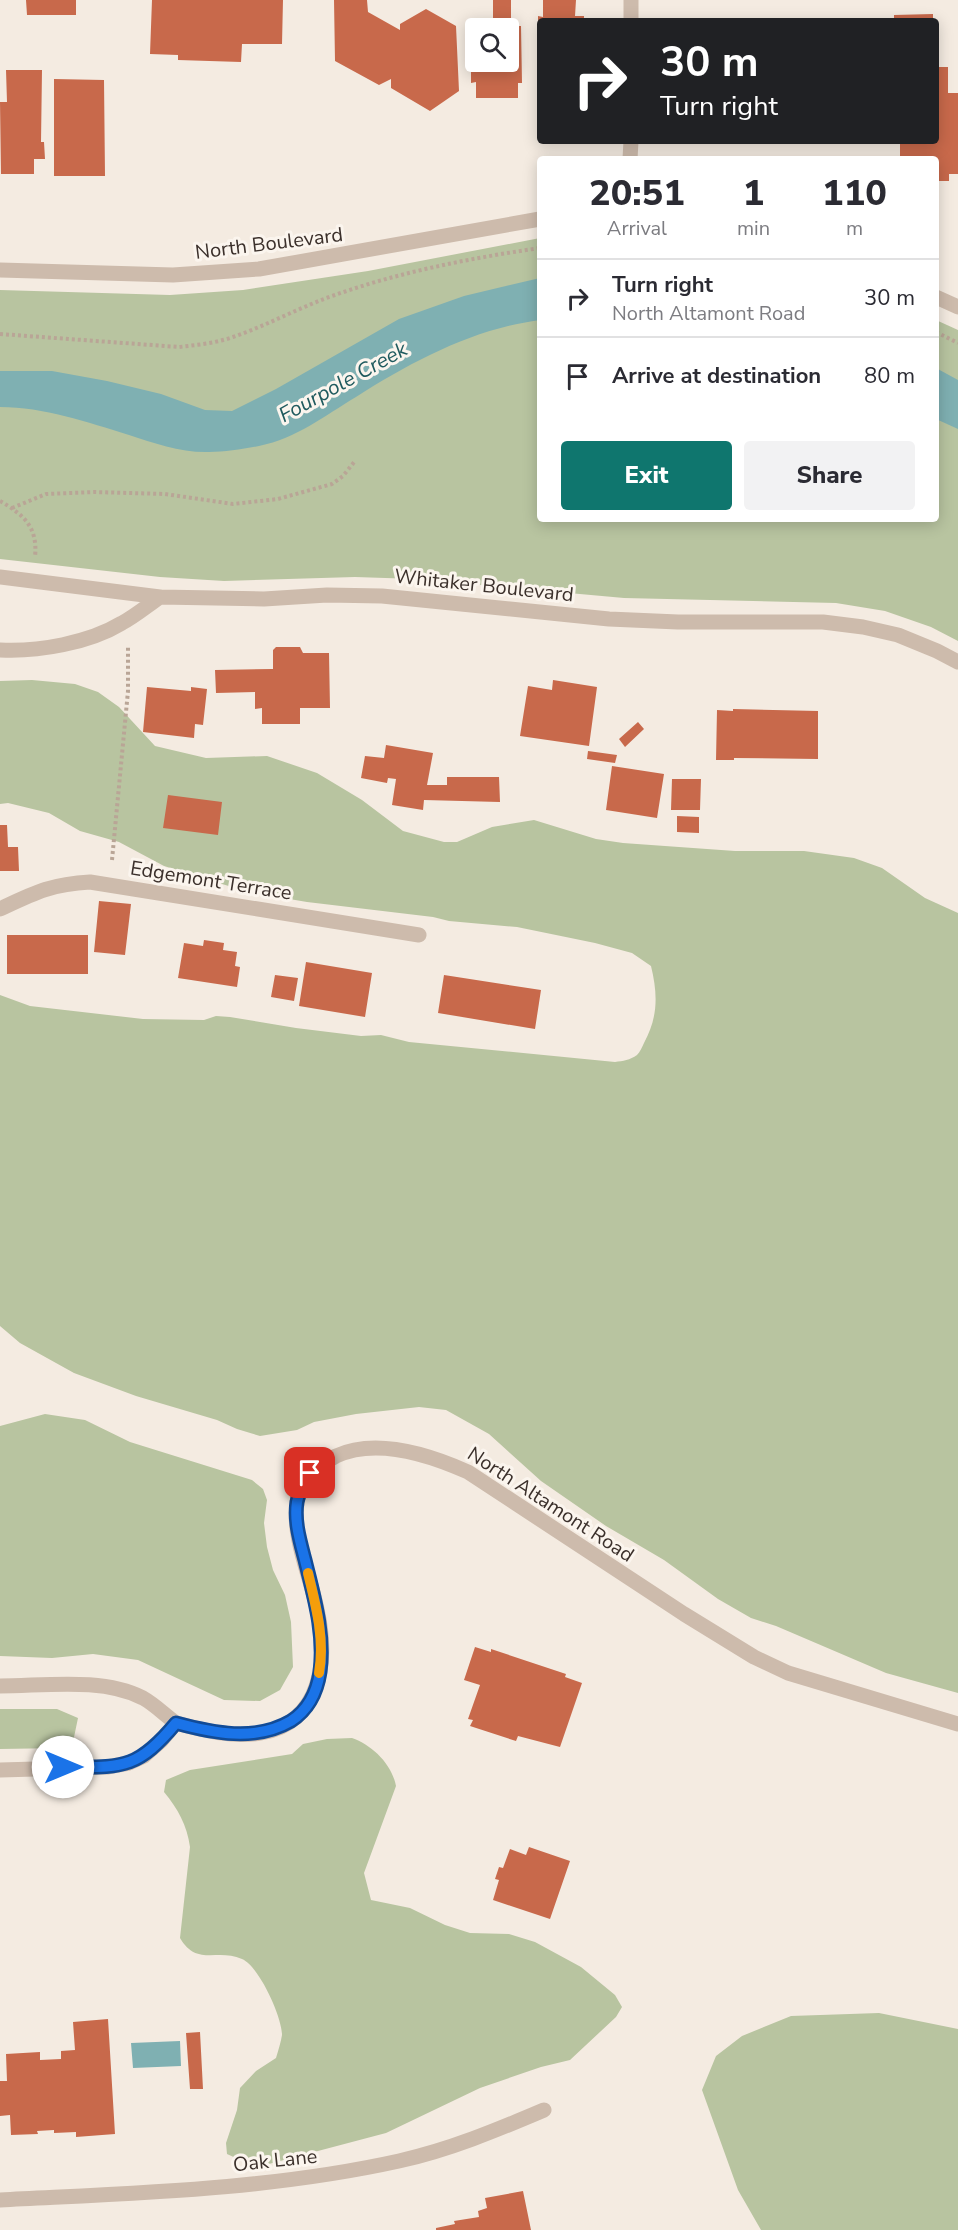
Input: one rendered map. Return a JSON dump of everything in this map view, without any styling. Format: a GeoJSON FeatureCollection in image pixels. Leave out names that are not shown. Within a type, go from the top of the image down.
{"type":"FeatureCollection","features":[{"type":"Feature","properties":{"kind":"street"},"geometry":{"type":"LineString","coordinates":[[631,0],[631,18]]}},
{"type":"Feature","properties":{"kind":"street","name":"North Boulevard"},"geometry":{"type":"LineString","coordinates":[[0,270],[173,275],[259,269],[537,220]]}},
{"type":"Feature","properties":{"kind":"street"},"geometry":{"type":"LineString","coordinates":[[939,298],[958,307]]}},
{"type":"Feature","properties":{"kind":"street","name":"Whitaker Boulevard"},"geometry":{"type":"LineString","coordinates":[[0,578],[160,597],[264,599],[327,595],[381,596],[609,619],[678,622],[823,622],[863,627],[898,635],[958,662]]}},
{"type":"Feature","properties":{"kind":"street"},"geometry":{"type":"LineString","coordinates":[[0,650],[37,649],[66,644],[97,634],[120,624],[160,597]]}},
{"type":"Feature","properties":{"kind":"street","name":"Edgemont Terrace"},"geometry":{"type":"LineString","coordinates":[[0,909],[42,889],[65,883],[90,882],[419,935]]}},
{"type":"Feature","properties":{"kind":"street","name":"North Altamont Road"},"geometry":{"type":"LineString","coordinates":[[176,1723],[219,1732],[261,1733],[283,1725],[299,1715],[311,1700],[318,1682],[322,1653],[318,1611],[296,1519],[297,1501],[301,1487],[310,1473],[324,1462],[345,1452],[373,1449],[408,1451],[440,1459],[468,1472],[684,1614],[754,1657],[788,1673],[958,1725]]}},
{"type":"Feature","properties":{"kind":"street"},"geometry":{"type":"LineString","coordinates":[[0,1686],[103,1686],[144,1698],[176,1723],[144,1756],[129,1763],[107,1767],[0,1770]]}},
{"type":"Feature","properties":{"kind":"street","name":"Oak Lane"},"geometry":{"type":"LineString","coordinates":[[0,2200],[200,2188],[318,2177],[400,2161],[447,2148],[544,2110]]}},
{"type":"Feature","properties":{"kind":"path"},"geometry":{"type":"LineString","coordinates":[[0,334],[179,348],[206,344],[233,338],[304,306],[378,281],[499,254],[537,248]]}},
{"type":"Feature","properties":{"kind":"path"},"geometry":{"type":"LineString","coordinates":[[939,334],[958,343]]}},
{"type":"Feature","properties":{"kind":"path"},"geometry":{"type":"LineString","coordinates":[[12,508],[46,494],[94,492],[165,494],[233,504],[278,498],[332,484],[344,476],[355,461]]}},
{"type":"Feature","properties":{"kind":"path"},"geometry":{"type":"LineString","coordinates":[[0,501],[18,512],[32,527],[37,544],[35,564]]}},
{"type":"Feature","properties":{"kind":"path"},"geometry":{"type":"LineString","coordinates":[[112,862],[128,691],[129,649]]}},
{"type":"Feature","properties":{"kind":"green space"},"geometry":{"type":"Polygon","coordinates":[[[537,239],[537,522],[939,522],[939,321],[958,330],[958,641],[931,627],[885,611],[836,603],[624,598],[416,579],[355,577],[224,581],[160,577],[0,559],[0,290],[170,295],[243,290],[368,271],[537,239]]]}},
{"type":"Feature","properties":{"kind":"green space"},"geometry":{"type":"Polygon","coordinates":[[[32,680],[75,684],[98,692],[119,707],[155,746],[206,758],[267,756],[317,773],[362,800],[403,831],[444,842],[457,842],[492,827],[534,820],[596,839],[623,843],[735,851],[804,851],[854,858],[882,868],[925,898],[958,913],[958,1693],[886,1673],[776,1626],[751,1618],[718,1599],[664,1560],[606,1526],[541,1481],[489,1434],[446,1410],[419,1407],[356,1414],[314,1422],[297,1430],[260,1436],[217,1420],[136,1396],[74,1373],[20,1343],[0,1326],[0,995],[30,1006],[143,1019],[204,1020],[216,1016],[230,1017],[361,1036],[381,1035],[409,1042],[615,1062],[637,1055],[649,1033],[655,1006],[655,987],[651,966],[632,953],[517,927],[449,921],[248,892],[164,866],[119,842],[80,831],[49,813],[8,803],[0,804],[0,681],[32,680]]]}},
{"type":"Feature","properties":{"kind":"green space"},"geometry":{"type":"Polygon","coordinates":[[[45,1414],[85,1420],[130,1442],[252,1480],[263,1489],[267,1500],[264,1523],[267,1547],[273,1570],[285,1595],[291,1622],[293,1667],[280,1690],[260,1701],[224,1700],[138,1660],[93,1654],[52,1658],[0,1656],[0,1426],[45,1414]]]}},
{"type":"Feature","properties":{"kind":"green space"},"geometry":{"type":"Polygon","coordinates":[[[0,1709],[57,1709],[78,1718],[73,1742],[62,1748],[0,1749],[0,1709]]]}},
{"type":"Feature","properties":{"kind":"green space"},"geometry":{"type":"Polygon","coordinates":[[[352,1738],[367,1745],[380,1756],[390,1770],[396,1786],[364,1873],[371,1900],[410,1908],[445,1925],[470,1933],[509,1934],[535,1942],[581,1967],[615,1995],[622,2007],[616,2017],[570,2060],[541,2067],[480,2088],[386,2133],[265,2165],[249,2164],[227,2154],[226,2143],[237,2110],[240,2088],[256,2071],[276,2058],[282,2035],[281,2027],[274,2005],[262,1981],[249,1964],[233,1956],[193,1952],[180,1938],[190,1847],[181,1818],[164,1792],[166,1780],[190,1770],[292,1754],[303,1744],[327,1739],[352,1738]]]}},
{"type":"Feature","properties":{"kind":"green space"},"geometry":{"type":"Polygon","coordinates":[[[879,2013],[958,2029],[958,2230],[761,2230],[738,2190],[702,2090],[716,2056],[742,2036],[791,2016],[879,2013]]]}},
{"type":"Feature","properties":{"kind":"water","name":"Fourpole Creek"},"geometry":{"type":"Polygon","coordinates":[[[537,279],[537,320],[491,331],[444,348],[399,371],[298,432],[259,446],[221,451],[189,451],[65,416],[0,407],[0,371],[52,371],[161,394],[205,410],[232,411],[276,389],[399,319],[464,296],[537,279]]]}},
{"type":"Feature","properties":{"kind":"water"},"geometry":{"type":"Polygon","coordinates":[[[939,370],[958,380],[958,429],[939,420],[939,370]]]}},
{"type":"Feature","properties":{"kind":"water"},"geometry":{"type":"Polygon","coordinates":[[[180,2041],[181,2066],[133,2068],[131,2043],[180,2041]]]}},
{"type":"Feature","properties":{"kind":"building"},"geometry":{"type":"Polygon","coordinates":[[[26,0],[76,0],[76,15],[27,15],[26,0]]]}},
{"type":"Feature","properties":{"kind":"building"},"geometry":{"type":"Polygon","coordinates":[[[152,0],[283,0],[282,44],[242,44],[241,62],[178,60],[178,55],[150,54],[152,0]]]}},
{"type":"Feature","properties":{"kind":"building"},"geometry":{"type":"Polygon","coordinates":[[[334,0],[367,0],[368,12],[400,30],[400,24],[426,9],[456,26],[459,91],[430,111],[391,88],[391,79],[379,85],[335,61],[334,0]]]}},
{"type":"Feature","properties":{"kind":"building"},"geometry":{"type":"Polygon","coordinates":[[[493,0],[511,0],[511,18],[493,18],[493,0]]]}},
{"type":"Feature","properties":{"kind":"building"},"geometry":{"type":"Polygon","coordinates":[[[543,0],[576,0],[575,16],[584,16],[584,18],[538,18],[538,16],[543,17],[543,0]]]}},
{"type":"Feature","properties":{"kind":"building"},"geometry":{"type":"Polygon","coordinates":[[[933,14],[933,18],[894,18],[894,15],[933,14]]]}},
{"type":"Feature","properties":{"kind":"building"},"geometry":{"type":"Polygon","coordinates":[[[519,26],[521,26],[522,83],[518,83],[518,98],[476,98],[476,82],[471,83],[471,72],[519,72],[519,26]]]}},
{"type":"Feature","properties":{"kind":"building"},"geometry":{"type":"Polygon","coordinates":[[[939,67],[948,67],[948,93],[958,93],[958,174],[949,174],[949,181],[939,181],[939,156],[900,156],[900,144],[939,144],[939,67]]]}},
{"type":"Feature","properties":{"kind":"building"},"geometry":{"type":"Polygon","coordinates":[[[6,70],[42,70],[41,142],[44,142],[45,159],[34,159],[34,174],[1,174],[0,102],[7,102],[6,70]]]}},
{"type":"Feature","properties":{"kind":"building"},"geometry":{"type":"Polygon","coordinates":[[[54,79],[104,80],[105,176],[54,176],[54,79]]]}},
{"type":"Feature","properties":{"kind":"building"},"geometry":{"type":"Polygon","coordinates":[[[276,647],[300,647],[303,653],[329,653],[330,708],[300,708],[300,724],[262,724],[262,708],[255,709],[255,692],[216,693],[215,670],[273,669],[273,650],[276,647]]]}},
{"type":"Feature","properties":{"kind":"building"},"geometry":{"type":"Polygon","coordinates":[[[553,680],[597,687],[589,746],[520,736],[528,686],[552,690],[553,680]]]}},
{"type":"Feature","properties":{"kind":"building"},"geometry":{"type":"Polygon","coordinates":[[[147,687],[191,691],[191,687],[207,689],[203,725],[195,724],[194,738],[143,732],[147,687]]]}},
{"type":"Feature","properties":{"kind":"building"},"geometry":{"type":"Polygon","coordinates":[[[733,709],[818,711],[818,759],[734,758],[734,760],[716,760],[717,710],[733,711],[733,709]]]}},
{"type":"Feature","properties":{"kind":"building"},"geometry":{"type":"Polygon","coordinates":[[[638,722],[644,729],[625,747],[619,739],[638,722]]]}},
{"type":"Feature","properties":{"kind":"building"},"geometry":{"type":"Polygon","coordinates":[[[386,745],[433,753],[427,785],[447,785],[447,777],[499,777],[500,802],[424,800],[423,810],[392,805],[396,779],[388,778],[387,783],[361,778],[365,756],[384,758],[386,745]]]}},
{"type":"Feature","properties":{"kind":"building"},"geometry":{"type":"Polygon","coordinates":[[[588,751],[617,755],[615,763],[587,759],[588,751]]]}},
{"type":"Feature","properties":{"kind":"building"},"geometry":{"type":"Polygon","coordinates":[[[612,766],[664,774],[657,818],[606,810],[612,766]]]}},
{"type":"Feature","properties":{"kind":"building"},"geometry":{"type":"Polygon","coordinates":[[[672,779],[701,779],[700,810],[671,810],[672,779]]]}},
{"type":"Feature","properties":{"kind":"building"},"geometry":{"type":"Polygon","coordinates":[[[168,795],[222,802],[218,835],[163,828],[168,795]]]}},
{"type":"Feature","properties":{"kind":"building"},"geometry":{"type":"Polygon","coordinates":[[[677,816],[699,817],[699,833],[677,832],[677,816]]]}},
{"type":"Feature","properties":{"kind":"building"},"geometry":{"type":"Polygon","coordinates":[[[0,825],[7,825],[8,847],[18,847],[19,871],[0,871],[0,825]]]}},
{"type":"Feature","properties":{"kind":"building"},"geometry":{"type":"Polygon","coordinates":[[[99,901],[131,904],[125,955],[94,952],[99,901]]]}},
{"type":"Feature","properties":{"kind":"building"},"geometry":{"type":"Polygon","coordinates":[[[7,935],[88,935],[88,974],[7,974],[7,935]]]}},
{"type":"Feature","properties":{"kind":"building"},"geometry":{"type":"Polygon","coordinates":[[[204,940],[224,943],[223,950],[237,952],[235,966],[240,967],[237,987],[178,978],[184,943],[203,946],[204,940]]]}},
{"type":"Feature","properties":{"kind":"building"},"geometry":{"type":"Polygon","coordinates":[[[306,962],[372,973],[365,1017],[299,1006],[306,962]]]}},
{"type":"Feature","properties":{"kind":"building"},"geometry":{"type":"Polygon","coordinates":[[[275,975],[298,978],[294,1001],[271,997],[275,975]]]}},
{"type":"Feature","properties":{"kind":"building"},"geometry":{"type":"Polygon","coordinates":[[[444,975],[541,990],[535,1029],[438,1013],[444,975]]]}},
{"type":"Feature","properties":{"kind":"building"},"geometry":{"type":"Polygon","coordinates":[[[475,1647],[491,1652],[491,1649],[566,1674],[565,1677],[582,1683],[560,1747],[518,1736],[516,1741],[470,1726],[473,1720],[468,1719],[480,1685],[464,1680],[475,1647]]]}},
{"type":"Feature","properties":{"kind":"building"},"geometry":{"type":"Polygon","coordinates":[[[529,1847],[570,1861],[550,1919],[493,1900],[499,1880],[495,1879],[499,1867],[503,1868],[510,1849],[526,1855],[529,1847]]]}},
{"type":"Feature","properties":{"kind":"building"},"geometry":{"type":"Polygon","coordinates":[[[108,2019],[115,2134],[76,2137],[76,2132],[54,2133],[54,2130],[37,2131],[38,2134],[11,2135],[10,2115],[0,2116],[0,2081],[7,2081],[6,2054],[40,2052],[40,2060],[61,2059],[61,2051],[75,2050],[73,2022],[108,2019]]]}},
{"type":"Feature","properties":{"kind":"building"},"geometry":{"type":"Polygon","coordinates":[[[200,2032],[203,2089],[190,2089],[186,2033],[200,2032]]]}},
{"type":"Feature","properties":{"kind":"building"},"geometry":{"type":"Polygon","coordinates":[[[523,2191],[531,2230],[436,2230],[436,2228],[455,2224],[454,2221],[479,2217],[478,2211],[487,2208],[485,2198],[523,2191]]]}},
{"type":"Feature","properties":{"kind":"slow traffic"},"geometry":{"type":"LineString","coordinates":[[308,1573],[318,1611],[322,1653],[319,1673]]}},
{"type":"Feature","properties":{"kind":"route"},"geometry":{"type":"LineString","coordinates":[[63,1767],[107,1767],[129,1763],[144,1756],[176,1723],[219,1732],[261,1733],[283,1725],[299,1715],[311,1700],[318,1682],[322,1653],[318,1611],[296,1519],[301,1487],[310,1473]]}}]}
